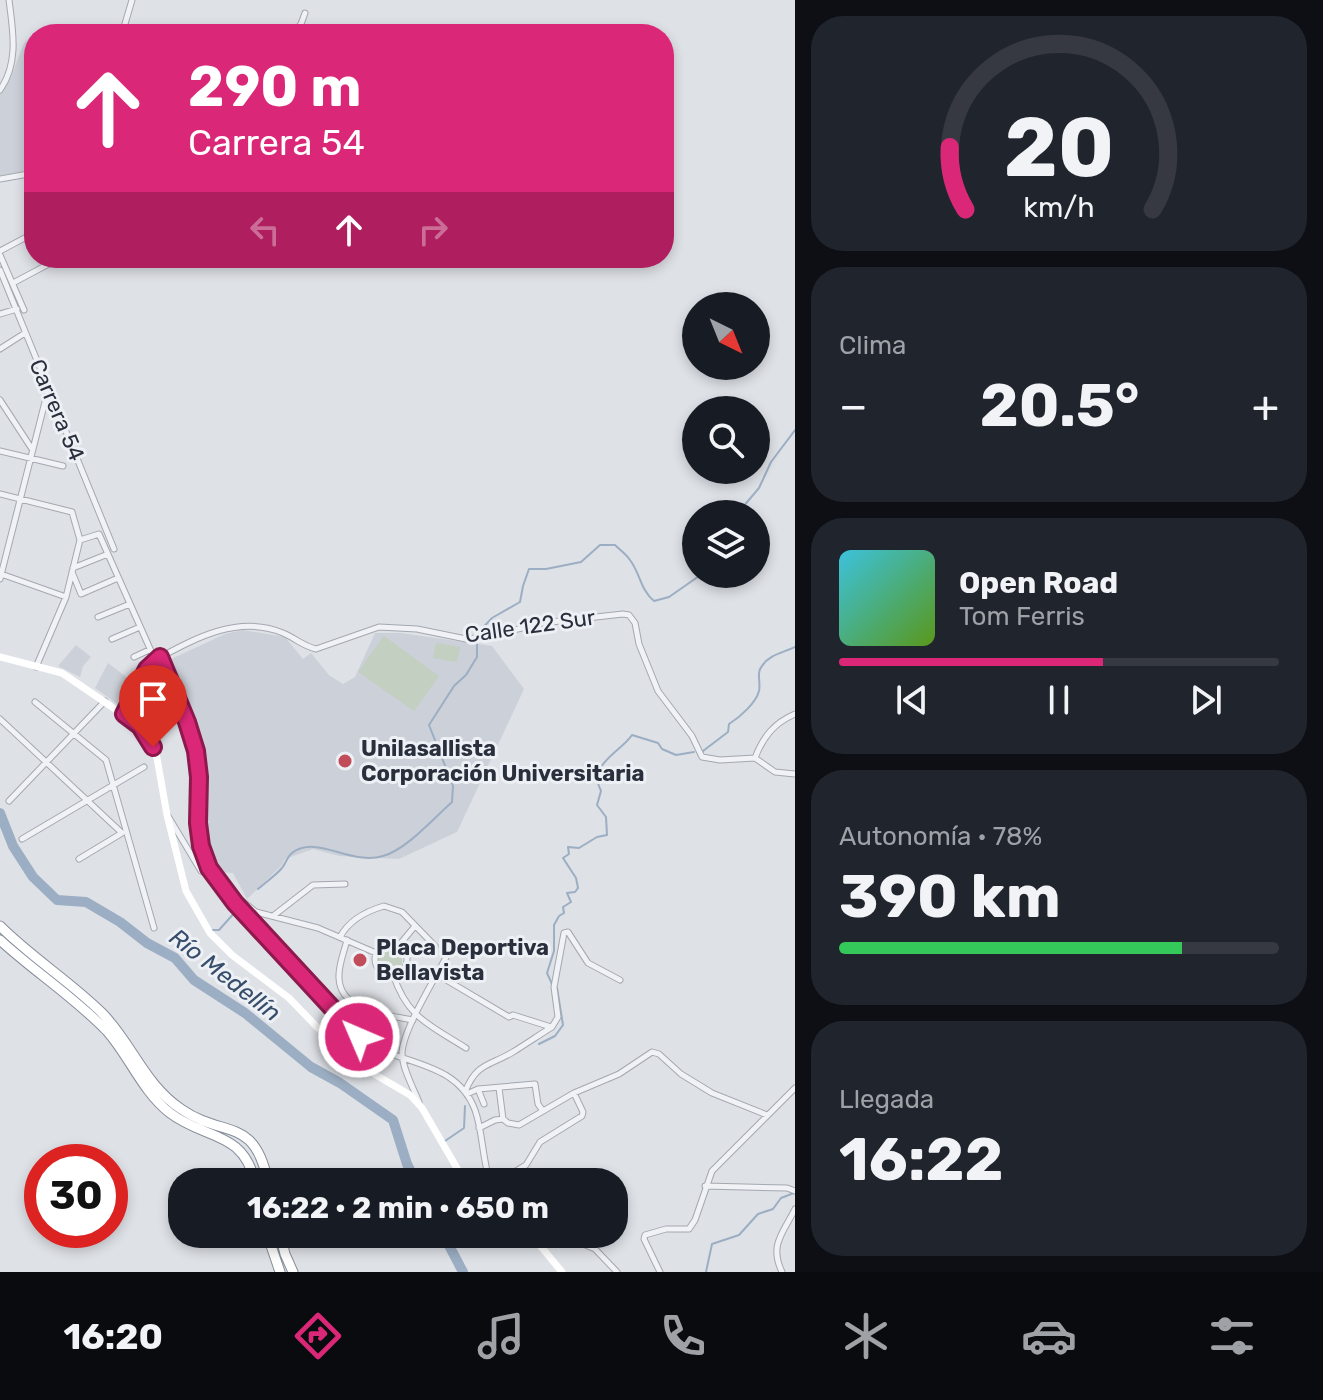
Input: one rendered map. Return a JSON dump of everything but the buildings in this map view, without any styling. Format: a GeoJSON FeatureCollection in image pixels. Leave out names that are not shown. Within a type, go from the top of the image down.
{"type":"FeatureCollection","features":[{"type":"Feature","properties":{"kind":"highway"},"geometry":{"type":"LineString","coordinates":[[2,933],[109,1034],[147,1091],[167,1111],[185,1123],[223,1137],[237,1147],[251,1168]]}},
{"type":"Feature","properties":{"kind":"highway"},"geometry":{"type":"LineString","coordinates":[[2,933],[105,1016],[155,1086],[173,1103],[201,1119],[236,1130],[249,1139],[262,1157],[265,1168]]}},
{"type":"Feature","properties":{"kind":"highway"},"geometry":{"type":"LineString","coordinates":[[272,1248],[280,1272]]}},
{"type":"Feature","properties":{"kind":"highway"},"geometry":{"type":"LineString","coordinates":[[284,1248],[293,1272]]}},
{"type":"Feature","properties":{"kind":"main road"},"geometry":{"type":"LineString","coordinates":[[0,657],[62,673],[140,726],[153,747],[186,891],[199,916],[220,944],[289,998],[347,1058],[410,1095],[422,1108],[457,1168]]}},
{"type":"Feature","properties":{"kind":"main road"},"geometry":{"type":"LineString","coordinates":[[543,1248],[562,1272]]}},
{"type":"Feature","properties":{"kind":"street"},"geometry":{"type":"LineString","coordinates":[[0,90],[9,75],[14,55],[9,0]]}},
{"type":"Feature","properties":{"kind":"street"},"geometry":{"type":"LineString","coordinates":[[125,24],[132,0]]}},
{"type":"Feature","properties":{"kind":"street"},"geometry":{"type":"LineString","coordinates":[[301,24],[305,13]]}},
{"type":"Feature","properties":{"kind":"street"},"geometry":{"type":"LineString","coordinates":[[0,179],[24,175]]}},
{"type":"Feature","properties":{"kind":"street"},"geometry":{"type":"LineString","coordinates":[[0,253],[24,239]]}},
{"type":"Feature","properties":{"kind":"street","name":"Carrera 54"},"geometry":{"type":"LineString","coordinates":[[0,253],[13,283],[25,333],[114,549],[104,545]]}},
{"type":"Feature","properties":{"kind":"street"},"geometry":{"type":"LineString","coordinates":[[13,283],[41,268]]}},
{"type":"Feature","properties":{"kind":"street","name":"Carrera 54"},"geometry":{"type":"LineString","coordinates":[[0,270],[20,309]]}},
{"type":"Feature","properties":{"kind":"street"},"geometry":{"type":"LineString","coordinates":[[0,314],[20,309]]}},
{"type":"Feature","properties":{"kind":"street"},"geometry":{"type":"LineString","coordinates":[[0,349],[25,333]]}},
{"type":"Feature","properties":{"kind":"street"},"geometry":{"type":"LineString","coordinates":[[49,389],[0,575],[66,597]]}},
{"type":"Feature","properties":{"kind":"street"},"geometry":{"type":"LineString","coordinates":[[0,400],[33,450]]}},
{"type":"Feature","properties":{"kind":"street"},"geometry":{"type":"LineString","coordinates":[[0,451],[63,466]]}},
{"type":"Feature","properties":{"kind":"street"},"geometry":{"type":"LineString","coordinates":[[0,494],[72,512],[80,540],[66,597],[36,667]]}},
{"type":"Feature","properties":{"kind":"street"},"geometry":{"type":"LineString","coordinates":[[80,540],[99,534],[149,650],[158,659],[187,722],[196,751],[201,846],[217,879],[256,912],[340,937],[376,953]]}},
{"type":"Feature","properties":{"kind":"street"},"geometry":{"type":"LineString","coordinates":[[73,570],[108,554]]}},
{"type":"Feature","properties":{"kind":"street"},"geometry":{"type":"LineString","coordinates":[[73,570],[81,594],[118,578]]}},
{"type":"Feature","properties":{"kind":"street"},"geometry":{"type":"LineString","coordinates":[[98,617],[130,604]]}},
{"type":"Feature","properties":{"kind":"street","name":"Calle 122 Sur"},"geometry":{"type":"LineString","coordinates":[[158,659],[237,625],[281,632],[316,649],[379,627],[417,629],[466,639],[542,623],[629,615],[635,623],[639,644],[658,691],[692,736],[702,757],[720,760],[755,758],[775,772],[795,774]]}},
{"type":"Feature","properties":{"kind":"street"},"geometry":{"type":"LineString","coordinates":[[112,639],[140,627]]}},
{"type":"Feature","properties":{"kind":"street"},"geometry":{"type":"LineString","coordinates":[[134,657],[149,650]]}},
{"type":"Feature","properties":{"kind":"street"},"geometry":{"type":"LineString","coordinates":[[124,714],[147,669],[158,659]]}},
{"type":"Feature","properties":{"kind":"street"},"geometry":{"type":"LineString","coordinates":[[9,801],[48,764],[105,701]]}},
{"type":"Feature","properties":{"kind":"street"},"geometry":{"type":"LineString","coordinates":[[35,702],[106,760],[124,832],[154,928]]}},
{"type":"Feature","properties":{"kind":"street"},"geometry":{"type":"LineString","coordinates":[[755,758],[773,727],[795,714]]}},
{"type":"Feature","properties":{"kind":"street"},"geometry":{"type":"LineString","coordinates":[[0,719],[124,832]]}},
{"type":"Feature","properties":{"kind":"street"},"geometry":{"type":"LineString","coordinates":[[22,839],[144,767]]}},
{"type":"Feature","properties":{"kind":"street"},"geometry":{"type":"LineString","coordinates":[[167,815],[201,871],[217,879]]}},
{"type":"Feature","properties":{"kind":"street"},"geometry":{"type":"LineString","coordinates":[[79,859],[124,832]]}},
{"type":"Feature","properties":{"kind":"street"},"geometry":{"type":"LineString","coordinates":[[273,916],[313,885],[345,884]]}},
{"type":"Feature","properties":{"kind":"street"},"geometry":{"type":"LineString","coordinates":[[225,888],[225,892],[348,1027],[374,1048],[445,1073],[466,1093],[476,1112],[487,1168]]}},
{"type":"Feature","properties":{"kind":"street"},"geometry":{"type":"LineString","coordinates":[[340,937],[345,928],[360,917],[384,906],[402,912],[435,946]]}},
{"type":"Feature","properties":{"kind":"street"},"geometry":{"type":"LineString","coordinates":[[400,944],[415,926]]}},
{"type":"Feature","properties":{"kind":"street"},"geometry":{"type":"LineString","coordinates":[[466,1093],[470,1079],[483,1065],[510,1054],[552,1027],[558,1017],[554,987],[564,933],[573,936],[588,963],[620,980]]}},
{"type":"Feature","properties":{"kind":"street"},"geometry":{"type":"LineString","coordinates":[[347,940],[339,980],[340,988],[355,1005],[375,1013],[414,1018],[466,1048]]}},
{"type":"Feature","properties":{"kind":"street"},"geometry":{"type":"LineString","coordinates":[[400,944],[407,955],[407,962],[400,972],[385,973],[378,968],[376,953],[383,946],[400,944]]}},
{"type":"Feature","properties":{"kind":"street"},"geometry":{"type":"LineString","coordinates":[[422,1108],[402,1051],[414,1018],[452,946]]}},
{"type":"Feature","properties":{"kind":"street"},"geometry":{"type":"LineString","coordinates":[[393,974],[414,1018]]}},
{"type":"Feature","properties":{"kind":"street"},"geometry":{"type":"LineString","coordinates":[[438,975],[509,1017],[513,1015],[552,1027]]}},
{"type":"Feature","properties":{"kind":"street"},"geometry":{"type":"LineString","coordinates":[[499,1088],[503,1119],[519,1125],[574,1093],[619,1074],[652,1052],[712,1093],[767,1115]]}},
{"type":"Feature","properties":{"kind":"street"},"geometry":{"type":"LineString","coordinates":[[466,1093],[478,1089],[535,1084],[538,1104],[543,1111]]}},
{"type":"Feature","properties":{"kind":"street"},"geometry":{"type":"LineString","coordinates":[[660,1272],[644,1239],[645,1235],[666,1229],[689,1229],[712,1171],[795,1088]]}},
{"type":"Feature","properties":{"kind":"street"},"geometry":{"type":"LineString","coordinates":[[478,1089],[484,1104]]}},
{"type":"Feature","properties":{"kind":"street"},"geometry":{"type":"LineString","coordinates":[[521,1168],[540,1142],[582,1116],[574,1093]]}},
{"type":"Feature","properties":{"kind":"street"},"geometry":{"type":"LineString","coordinates":[[479,1128],[503,1119]]}},
{"type":"Feature","properties":{"kind":"street"},"geometry":{"type":"LineString","coordinates":[[705,1186],[787,1188],[795,1191]]}},
{"type":"Feature","properties":{"kind":"street"},"geometry":{"type":"LineString","coordinates":[[782,1272],[776,1259],[777,1243],[795,1209]]}},
{"type":"Feature","properties":{"kind":"street"},"geometry":{"type":"LineString","coordinates":[[593,1248],[617,1272]]}},
{"type":"Feature","properties":{"kind":"shaded area"},"geometry":{"type":"Polygon","coordinates":[[[24,43],[24,171],[0,176],[0,94],[8,84],[24,43]]]}},
{"type":"Feature","properties":{"kind":"shaded area","name":"Unilasallista Corporación Universitaria"},"geometry":{"type":"Polygon","coordinates":[[[243,630],[285,637],[303,659],[311,653],[329,675],[343,684],[355,677],[375,633],[401,633],[492,646],[524,689],[457,832],[399,859],[339,856],[313,849],[285,859],[247,899],[233,873],[215,872],[208,860],[201,832],[199,750],[193,726],[167,661],[225,634],[243,630]]]}},
{"type":"Feature","properties":{"kind":"shaded area"},"geometry":{"type":"Polygon","coordinates":[[[76,645],[91,657],[83,666],[80,677],[58,666],[76,645]]]}},
{"type":"Feature","properties":{"kind":"shaded area"},"geometry":{"type":"Polygon","coordinates":[[[108,663],[134,683],[123,708],[95,688],[108,663]]]}},
{"type":"Feature","properties":{"kind":"green space"},"geometry":{"type":"Polygon","coordinates":[[[384,636],[439,676],[414,711],[358,672],[384,636]]]}},
{"type":"Feature","properties":{"kind":"green space"},"geometry":{"type":"Polygon","coordinates":[[[436,643],[460,647],[457,662],[433,658],[436,643]]]}},
{"type":"Feature","properties":{"kind":"green space"},"geometry":{"type":"Polygon","coordinates":[[[397,946],[402,953],[402,964],[398,968],[387,969],[378,959],[378,954],[397,946]]]}},
{"type":"Feature","properties":{"kind":"waterway"},"geometry":{"type":"LineString","coordinates":[[749,500],[759,488],[771,462],[795,430]]}},
{"type":"Feature","properties":{"kind":"waterway"},"geometry":{"type":"LineString","coordinates":[[258,889],[279,871],[290,855],[302,848],[323,848],[371,858],[392,853],[452,802],[453,786],[429,725],[477,657],[477,634],[492,618],[520,602],[529,569],[581,562],[600,545],[615,545],[630,560],[654,601],[669,597],[682,588]]}},
{"type":"Feature","properties":{"kind":"waterway"},"geometry":{"type":"LineString","coordinates":[[703,751],[728,732],[729,724],[755,700],[759,691],[759,672],[765,662],[795,647]]}},
{"type":"Feature","properties":{"kind":"waterway"},"geometry":{"type":"LineString","coordinates":[[552,984],[547,973],[554,951],[554,925],[564,913],[563,907],[571,902],[567,893],[575,892],[578,888],[576,878],[563,858],[569,854],[568,847],[579,848],[607,835],[606,817],[597,805],[601,791],[598,773],[602,766],[632,735],[658,743],[662,749],[676,755],[694,752]]}},
{"type":"Feature","properties":{"kind":"waterway","name":"Río Medellín"},"geometry":{"type":"LineString","coordinates":[[0,813],[13,846],[33,877],[57,900],[86,902],[175,958],[194,980],[245,1013],[311,1067],[393,1120],[409,1168]]}},
{"type":"Feature","properties":{"kind":"waterway"},"geometry":{"type":"LineString","coordinates":[[212,930],[219,930],[236,911]]}},
{"type":"Feature","properties":{"kind":"waterway"},"geometry":{"type":"LineString","coordinates":[[539,1044],[555,1036],[563,1025],[557,988]]}},
{"type":"Feature","properties":{"kind":"waterway"},"geometry":{"type":"LineString","coordinates":[[445,1141],[464,1128],[465,1106]]}},
{"type":"Feature","properties":{"kind":"waterway"},"geometry":{"type":"LineString","coordinates":[[706,1272],[712,1244],[739,1235],[758,1214],[773,1209],[781,1198],[794,1193]]}},
{"type":"Feature","properties":{"kind":"waterway","name":"Río Medellín"},"geometry":{"type":"LineString","coordinates":[[450,1248],[463,1272]]}},
{"type":"Feature","properties":{"kind":"place","name":"Unilasallista Corporación Universitaria"},"geometry":{"type":"Point","coordinates":[345,761]}},
{"type":"Feature","properties":{"kind":"place","name":"Placa Deportiva Bellavista"},"geometry":{"type":"Point","coordinates":[360,960]}},
{"type":"Feature","properties":{"kind":"route"},"geometry":{"type":"LineString","coordinates":[[153,747],[140,726],[124,714],[147,669],[160,657],[196,751],[198,823],[201,846],[209,868],[225,892],[359,1037]]}}]}
